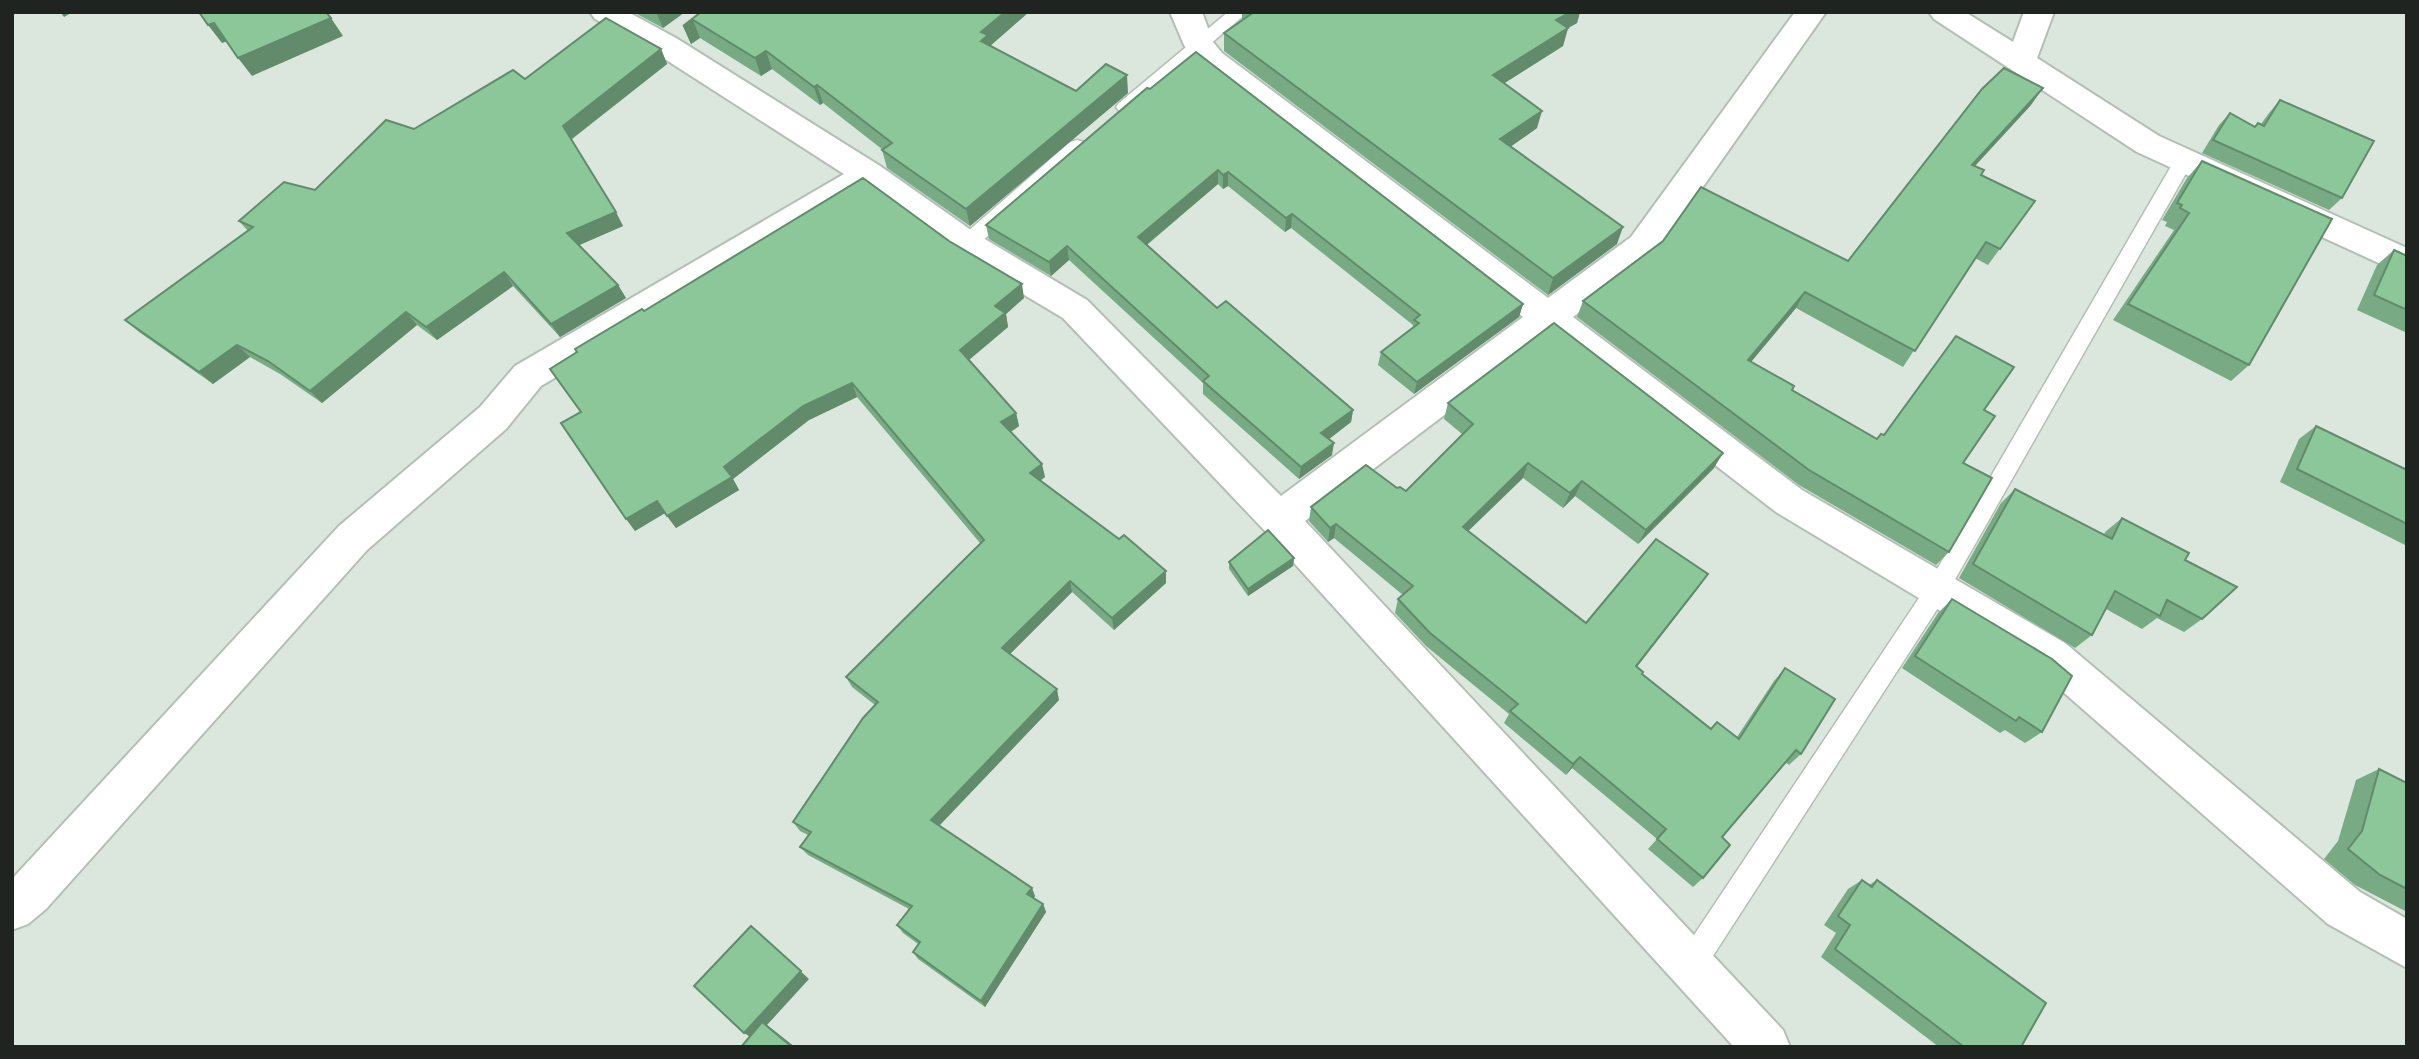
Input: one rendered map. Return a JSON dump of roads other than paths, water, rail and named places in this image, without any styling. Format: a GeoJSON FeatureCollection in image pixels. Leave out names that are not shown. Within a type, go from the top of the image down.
{"type":"FeatureCollection","features":[{"type":"Feature","properties":{"kind":"street"},"geometry":{"type":"LineString","coordinates":[[605,12],[665,45],[869,174],[966,244],[1075,309],[1279,519],[1766,1047]]}},
{"type":"Feature","properties":{"kind":"street"},"geometry":{"type":"LineString","coordinates":[[1279,519],[1643,246],[1811,12]]}},
{"type":"Feature","properties":{"kind":"street"},"geometry":{"type":"LineString","coordinates":[[1944,12],[2148,144],[2407,263]]}},
{"type":"Feature","properties":{"kind":"street"},"geometry":{"type":"LineString","coordinates":[[2021,60],[2039,12]]}},
{"type":"Feature","properties":{"kind":"street"},"geometry":{"type":"LineString","coordinates":[[665,45],[692,25]]}},
{"type":"Feature","properties":{"kind":"street"},"geometry":{"type":"LineString","coordinates":[[1192,29],[1211,60],[1789,501],[2051,656],[2344,908],[2407,945]]}},
{"type":"Feature","properties":{"kind":"street"},"geometry":{"type":"LineString","coordinates":[[12,908],[30,893],[352,538],[493,418],[528,376],[869,174]]}},
{"type":"Feature","properties":{"kind":"lane"},"geometry":{"type":"LineString","coordinates":[[1107,122],[1192,29],[1239,12]]}},
{"type":"Feature","properties":{"kind":"lane"},"geometry":{"type":"LineString","coordinates":[[966,244],[1087,140]]}},
{"type":"Feature","properties":{"kind":"lane"},"geometry":{"type":"LineString","coordinates":[[1690,966],[1937,590],[2185,161]]}}]}
